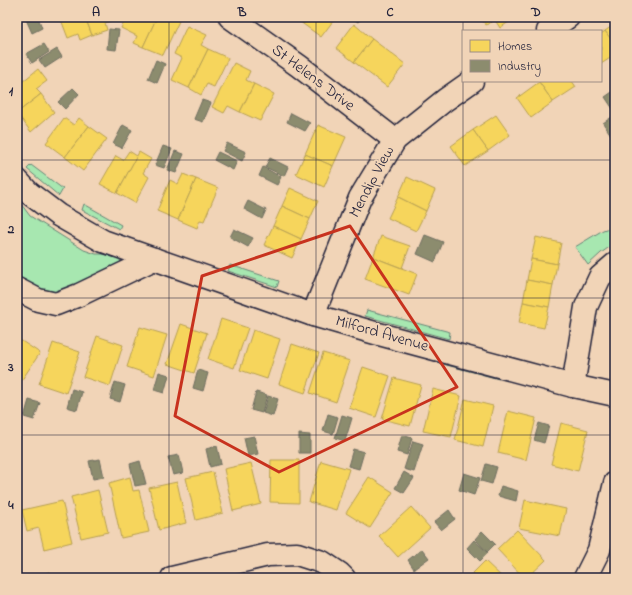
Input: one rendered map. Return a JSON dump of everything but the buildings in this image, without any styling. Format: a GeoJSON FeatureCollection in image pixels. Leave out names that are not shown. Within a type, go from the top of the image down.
{"type":"FeatureCollection","features":[{"type":"Feature","properties":{"kind":"street","name":"St Helens Drive"},"geometry":{"type":"LineString","coordinates":[[230,17],[300,66],[395,140]]}},
{"type":"Feature","properties":{"kind":"street","name":"Mendip View"},"geometry":{"type":"LineString","coordinates":[[313,314],[360,198],[395,140],[445,100],[471,82]]}},
{"type":"Feature","properties":{"kind":"street","name":"Milford Avenue"},"geometry":{"type":"LineString","coordinates":[[17,180],[29,193],[58,215],[103,241],[313,314],[382,336],[574,386],[615,395]]}},
{"type":"Feature","properties":{"kind":"street"},"geometry":{"type":"LineString","coordinates":[[17,289],[38,300],[56,304],[79,295],[154,259]]}},
{"type":"Feature","properties":{"kind":"street"},"geometry":{"type":"LineString","coordinates":[[574,386],[586,307],[600,277],[615,264]]}},
{"type":"Feature","properties":{"kind":"street"},"geometry":{"type":"LineString","coordinates":[[585,578],[599,550],[615,483]]}},
{"type":"Feature","properties":{"kind":"street"},"geometry":{"type":"LineString","coordinates":[[172,578],[268,555],[297,554],[322,562],[344,578]]}},
{"type":"Feature","properties":{"kind":"highlighted area"},"geometry":{"type":"Polygon","coordinates":[[[350,226],[457,387],[279,472],[175,416],[202,276],[350,226]]]}},
{"type":"Feature","properties":{"kind":"green space"},"geometry":{"type":"Polygon","coordinates":[[[31,165],[63,189],[59,196],[27,169],[31,165]]]}},
{"type":"Feature","properties":{"kind":"green space"},"geometry":{"type":"Polygon","coordinates":[[[17,194],[21,204],[30,216],[84,250],[96,254],[112,254],[119,257],[122,266],[70,291],[55,292],[37,288],[17,277],[17,194]]]}},
{"type":"Feature","properties":{"kind":"green space"},"geometry":{"type":"Polygon","coordinates":[[[84,204],[121,225],[119,229],[82,210],[84,204]]]}},
{"type":"Feature","properties":{"kind":"green space"},"geometry":{"type":"Polygon","coordinates":[[[609,228],[615,231],[615,243],[588,265],[575,247],[609,228]]]}},
{"type":"Feature","properties":{"kind":"green space"},"geometry":{"type":"Polygon","coordinates":[[[230,265],[279,281],[277,287],[228,271],[230,265]]]}},
{"type":"Feature","properties":{"kind":"green space"},"geometry":{"type":"Polygon","coordinates":[[[367,310],[450,332],[449,339],[365,316],[367,310]]]}},
{"type":"Feature","properties":{"kind":"green space"},"geometry":{"type":"Polygon","coordinates":[[[440,358],[500,374],[499,379],[439,363],[440,358]]]}}]}
